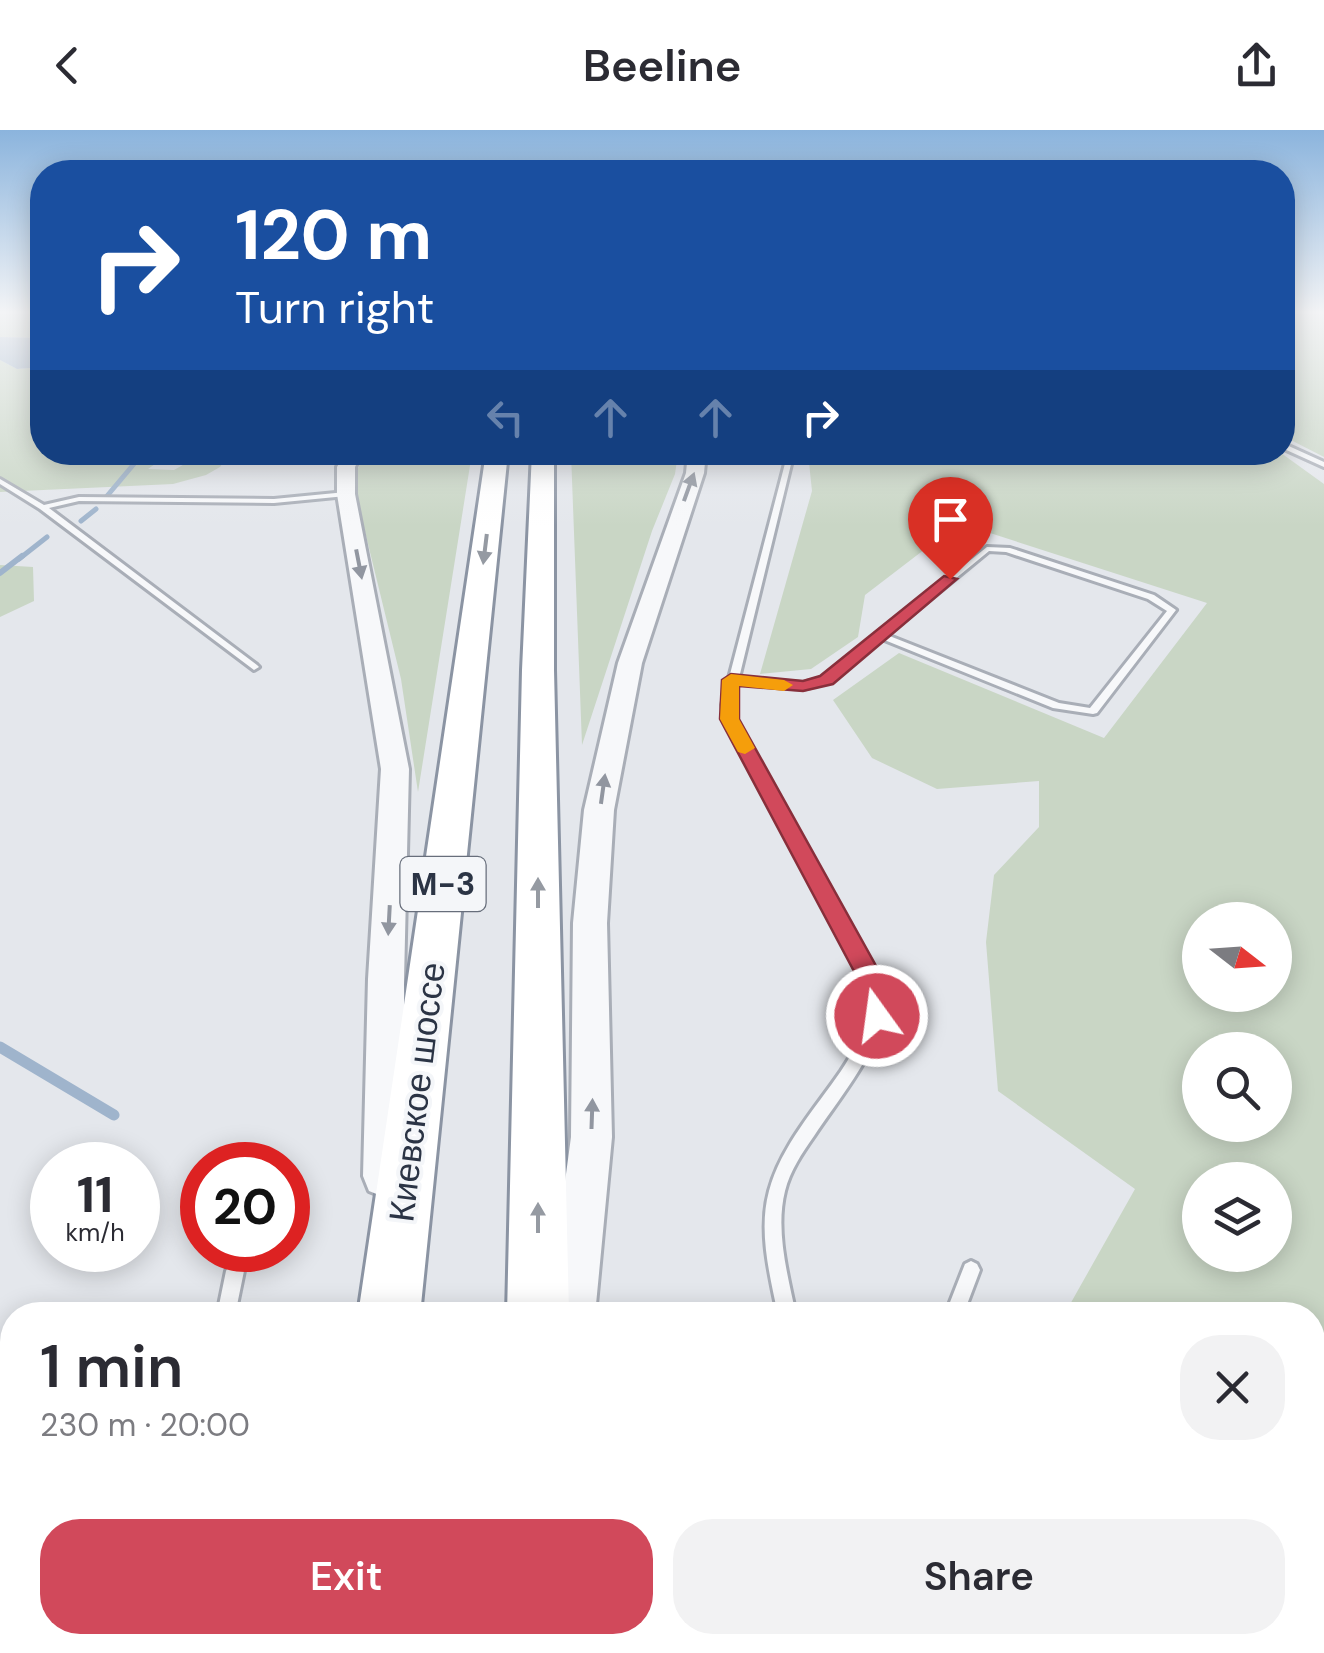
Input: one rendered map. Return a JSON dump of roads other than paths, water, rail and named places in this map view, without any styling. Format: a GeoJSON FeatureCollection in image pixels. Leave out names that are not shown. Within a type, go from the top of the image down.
{"type":"FeatureCollection","features":[{"type":"Feature","properties":{"kind":"highway","name":"Киевское шоссе"},"geometry":{"type":"LineString","coordinates":[[387,1302],[496,465]]}},
{"type":"Feature","properties":{"kind":"highway"},"geometry":{"type":"LineString","coordinates":[[538,1302],[538,670],[543,465]]}},
{"type":"Feature","properties":{"kind":"street"},"geometry":{"type":"LineString","coordinates":[[573,1302],[588,1186],[592,1115],[592,876],[604,780],[613,719],[630,657],[696,465]]}},
{"type":"Feature","properties":{"kind":"street"},"geometry":{"type":"LineString","coordinates":[[349,466],[395,769],[386,979],[385,1302]]}},
{"type":"Feature","properties":{"kind":"lane"},"geometry":{"type":"LineString","coordinates":[[1295,450],[1324,465]]}},
{"type":"Feature","properties":{"kind":"lane"},"geometry":{"type":"LineString","coordinates":[[785,1302],[776,1256],[778,1189],[868,1037],[879,1003],[877,991],[729,719],[731,680],[788,465]]}},
{"type":"Feature","properties":{"kind":"lane"},"geometry":{"type":"LineString","coordinates":[[43,507],[79,499],[274,501],[349,466]]}},
{"type":"Feature","properties":{"kind":"lane"},"geometry":{"type":"LineString","coordinates":[[0,481],[43,507],[254,667]]}},
{"type":"Feature","properties":{"kind":"lane"},"geometry":{"type":"LineString","coordinates":[[731,680],[817,684],[988,549],[1007,550],[1151,596],[1172,610],[1093,711],[1057,706],[882,636]]}},
{"type":"Feature","properties":{"kind":"lane"},"geometry":{"type":"LineString","coordinates":[[959,1302],[972,1270]]}},
{"type":"Feature","properties":{"kind":"lane"},"geometry":{"type":"LineString","coordinates":[[229,1302],[235,1272]]}},
{"type":"Feature","properties":{"kind":"waterway"},"geometry":{"type":"LineString","coordinates":[[107,496],[133,465]]}},
{"type":"Feature","properties":{"kind":"waterway"},"geometry":{"type":"LineString","coordinates":[[81,521],[96,509]]}},
{"type":"Feature","properties":{"kind":"waterway"},"geometry":{"type":"LineString","coordinates":[[19,559],[47,537]]}},
{"type":"Feature","properties":{"kind":"waterway"},"geometry":{"type":"LineString","coordinates":[[0,573],[22,556]]}},
{"type":"Feature","properties":{"kind":"waterway"},"geometry":{"type":"LineString","coordinates":[[0,1047],[114,1115]]}}]}
